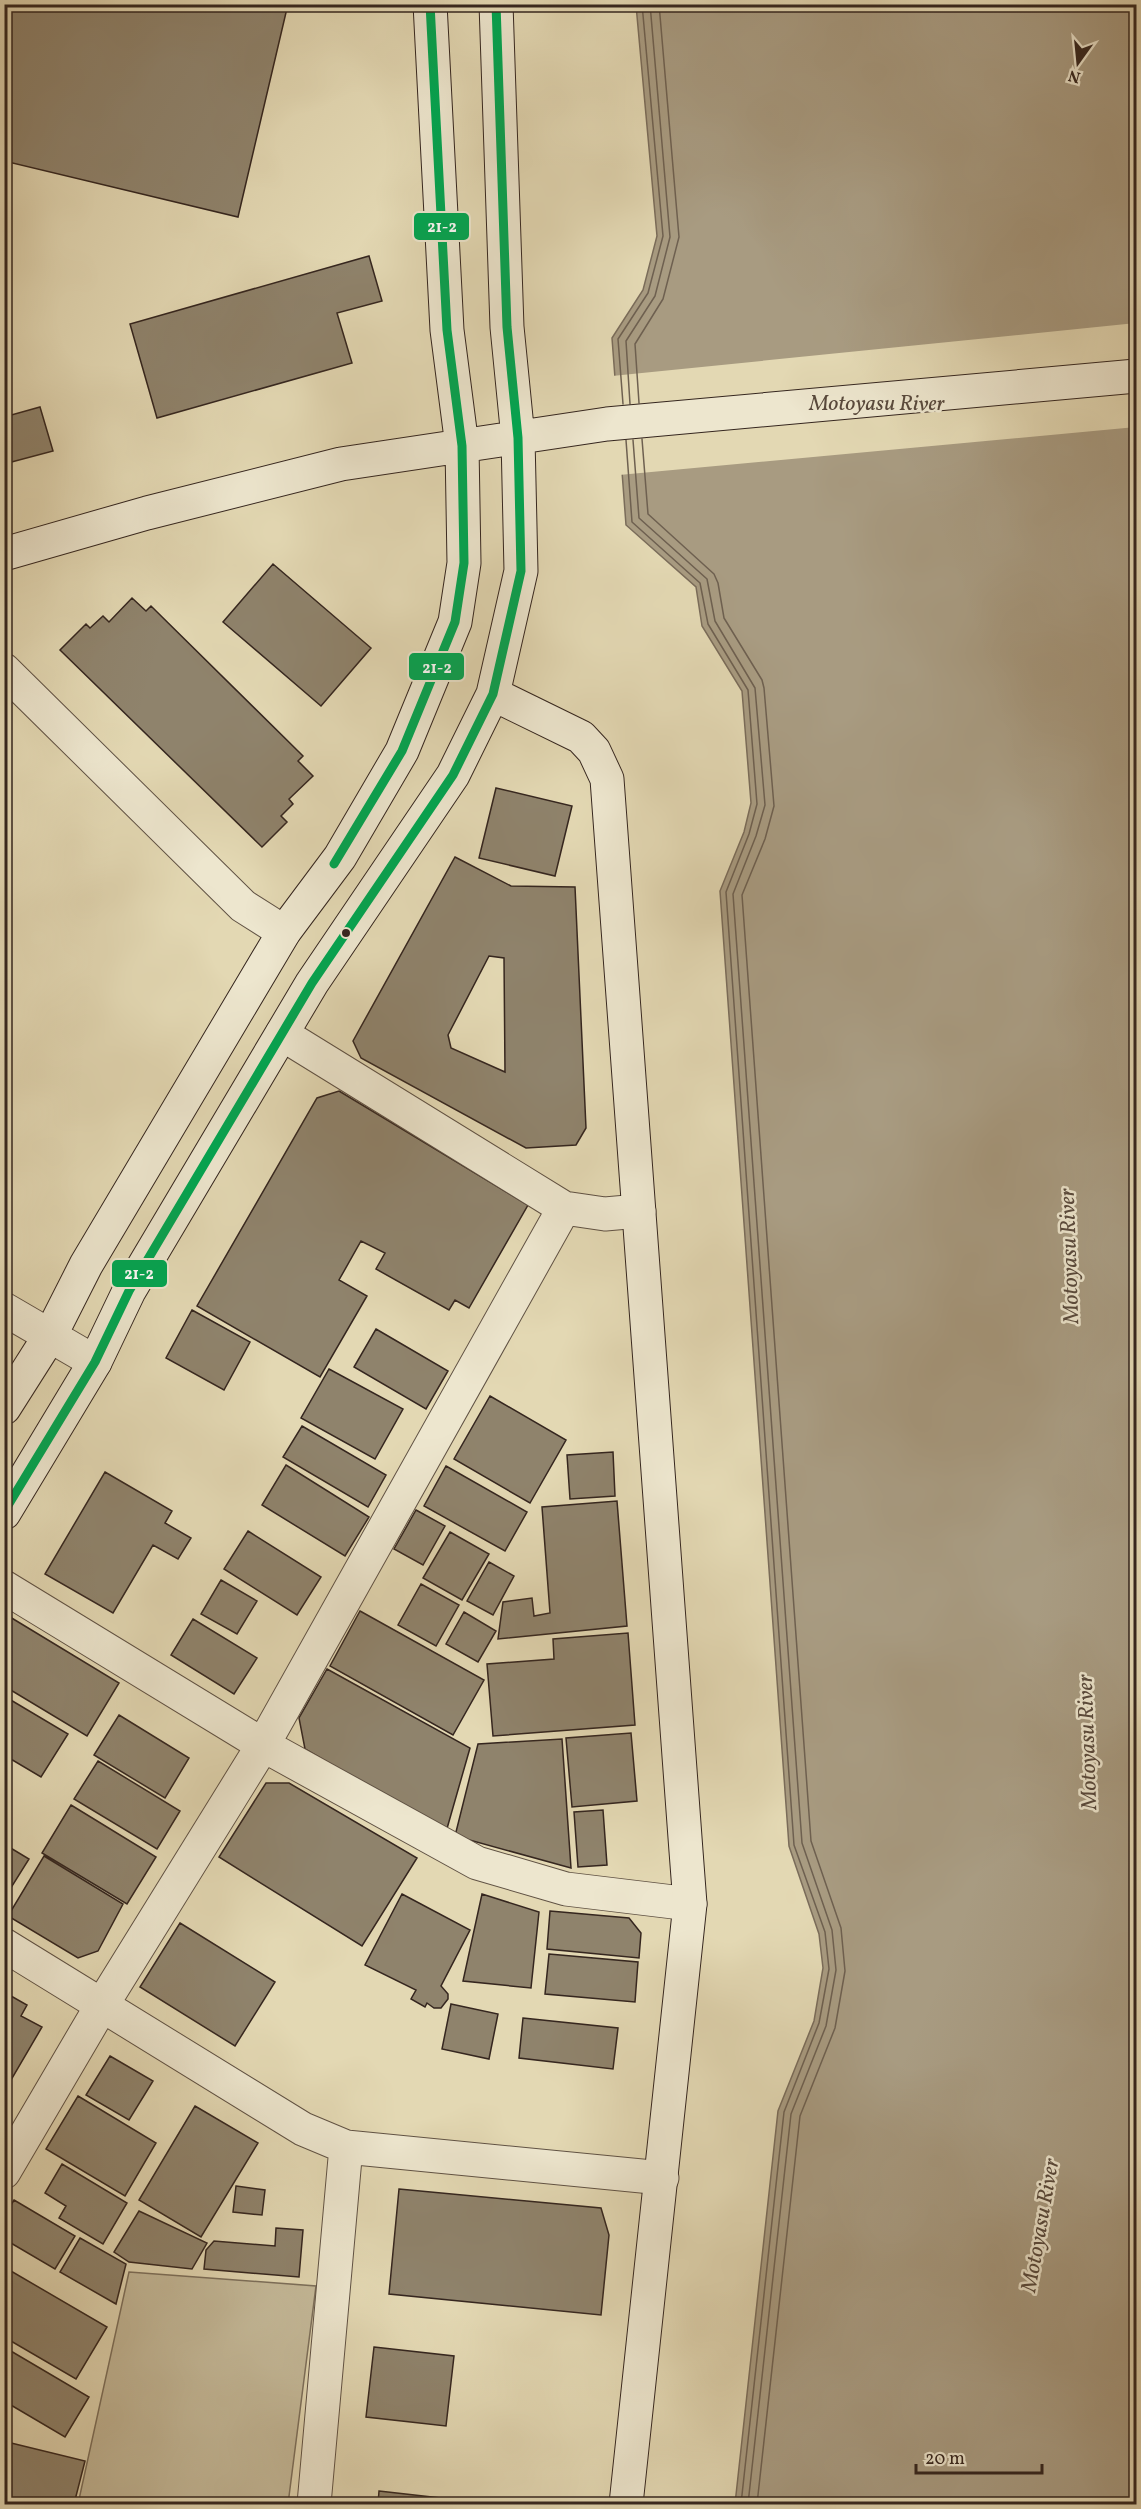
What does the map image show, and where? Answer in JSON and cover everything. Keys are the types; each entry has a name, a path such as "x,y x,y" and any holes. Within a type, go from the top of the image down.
{"street":[{"path":"4,1408 51,1334 86,1265 284,932 340,857 402,751 455,622 464,563 462,446 447,330 430,4"},
{"path":"4,1513 95,1362 129,1291 282,1034 312,984 453,774 493,694 522,571 518,438 507,327 496,4"},
{"path":"4,554 147,513 341,464 607,424 1137,376"},
{"path":"4,670 243,906 284,932"},
{"path":"493,694 580,737 594,751 607,779 690,1904 626,2505"},
{"path":"282,1034 564,1208 606,1214 639,1211"},
{"path":"4,2172 102,2004 263,1745 564,1208"},
{"path":"4,1309 51,1334 95,1362"},
{"path":"4,1587 263,1745 477,1863 566,1889 690,1904"},
{"path":"4,1945 303,2129 346,2147 662,2178"},
{"path":"314,2505 346,2147"}],"shaded area":[{"path":"129,2272 316,2286 288,2504 78,2504"}],"water":[{"name":"Motoyasu River","path":"636,5 1136,5 1136,2504 735,2504 778,2111 814,2021 823,1968 819,1934 789,1846 720,891 744,832 751,803 742,691 702,626 696,587 626,525 612,338 643,290 657,236"}],"pier":[{"path":"1136,323 1136,427 619,475 612,376"}],"building":[{"path":"4,4 288,4 238,217 4,161"},
{"path":"369,256 382,301 337,313 352,363 157,418 130,324"},
{"path":"40,407 53,451 4,464 4,417"},
{"path":"273,564 371,648 321,706 223,622"},
{"path":"132,598 146,611 151,606 303,756 298,761 313,776 289,799 293,804 281,816 287,822 262,847 60,650 86,624 90,628 103,616 109,622"},
{"path":"496,788 572,806 555,876 479,858"},
{"path":"455,857 511,886 575,887 586,1128 576,1145 526,1148 361,1058 353,1041","holes":["489,956 504,958 505,1072 451,1048 448,1035"]},
{"path":"339,1091 528,1205 469,1308 455,1300 449,1310 376,1269 385,1253 361,1241 339,1280 367,1296 320,1377 197,1306 317,1098"},
{"path":"192,1310 250,1342 224,1390 166,1358"},
{"path":"376,1329 448,1371 426,1409 354,1367"},
{"path":"329,1369 403,1409 375,1459 301,1418"},
{"path":"490,1396 566,1440 530,1503 454,1459"},
{"path":"302,1426 386,1475 368,1507 283,1457"},
{"path":"613,1452 615,1496 570,1499 567,1455"},
{"path":"286,1465 369,1517 345,1556 262,1505"},
{"path":"446,1466 527,1512 505,1551 424,1506"},
{"path":"105,1472 172,1511 165,1523 191,1538 178,1559 153,1545 113,1613 45,1574"},
{"path":"617,1501 627,1626 498,1639 503,1602 532,1598 534,1616 550,1613 542,1507"},
{"path":"416,1510 445,1526 423,1565 394,1549"},
{"path":"248,1531 321,1577 297,1615 224,1569"},
{"path":"450,1532 489,1554 462,1600 423,1578"},
{"path":"489,1562 514,1576 493,1615 467,1601"},
{"path":"221,1580 257,1601 237,1634 201,1614"},
{"path":"421,1584 459,1605 436,1646 398,1625"},
{"path":"360,1611 484,1680 453,1735 330,1666"},
{"path":"464,1612 496,1631 478,1662 446,1644"},
{"path":"10,1617 119,1683 87,1736 4,1686 4,1625"},
{"path":"193,1619 257,1658 234,1694 171,1655"},
{"path":"628,1633 635,1725 493,1736 487,1664 554,1659 553,1639"},
{"path":"327,1669 470,1748 446,1832 305,1749 299,1718"},
{"path":"4,1696 68,1734 41,1777 4,1755"},
{"path":"119,1715 189,1758 165,1798 94,1755"},
{"path":"631,1733 637,1801 572,1807 566,1738"},
{"path":"562,1739 571,1868 455,1836 478,1744"},
{"path":"98,1761 180,1811 157,1849 74,1799"},
{"path":"266,1783 289,1783 417,1858 362,1946 219,1857"},
{"path":"71,1805 156,1857 127,1904 42,1853"},
{"path":"603,1810 607,1865 578,1867 574,1812"},
{"path":"4,1844 29,1859 4,1899"},
{"path":"44,1856 123,1904 98,1951 78,1958 8,1916"},
{"path":"402,1894 470,1930 441,1986 448,1994 448,1999 441,2008 434,2008 427,2003 425,2007 411,1999 416,1990 365,1965"},
{"path":"482,1894 539,1912 531,1988 463,1981"},
{"path":"550,1911 629,1918 641,1933 639,1958 547,1949"},
{"path":"180,1923 275,1982 235,2046 140,1987"},
{"path":"549,1954 638,1962 635,2002 545,1994"},
{"path":"4,1992 27,2005 21,2016 42,2027 4,2092"},
{"path":"451,2004 498,2014 489,2059 442,2049"},
{"path":"523,2018 618,2028 613,2069 519,2058"},
{"path":"110,2056 153,2081 129,2120 86,2095"},
{"path":"78,2096 156,2143 125,2196 46,2149"},
{"path":"195,2106 258,2143 201,2237 139,2200"},
{"path":"62,2164 127,2203 103,2244 59,2218 66,2206 45,2193"},
{"path":"236,2186 265,2190 262,2215 233,2212"},
{"path":"399,2189 601,2208 609,2235 601,2315 389,2294"},
{"path":"14,2200 75,2236 55,2269 4,2239 4,2217"},
{"path":"139,2211 207,2243 192,2269 129,2262 114,2252"},
{"path":"276,2228 303,2230 299,2277 204,2269 206,2250 214,2241 275,2246"},
{"path":"80,2238 126,2264 116,2304 60,2272"},
{"path":"4,2267 107,2327 76,2379 4,2337"},
{"path":"4,2347 89,2397 65,2437 4,2401"},
{"path":"374,2347 454,2356 446,2426 366,2417"},
{"path":"7,2442 85,2461 74,2504 4,2504 4,2452"},
{"path":"379,2491 458,2500 458,2504 378,2504"}],"transit line":[{"name":"21-2","path":"334,864 402,751 455,622 464,563 462,446 447,330 430,4"},
{"name":"21-2","path":"4,1512 95,1362 129,1291 312,983 453,775 493,694 521,571 518,438 507,327 496,4"}]}
